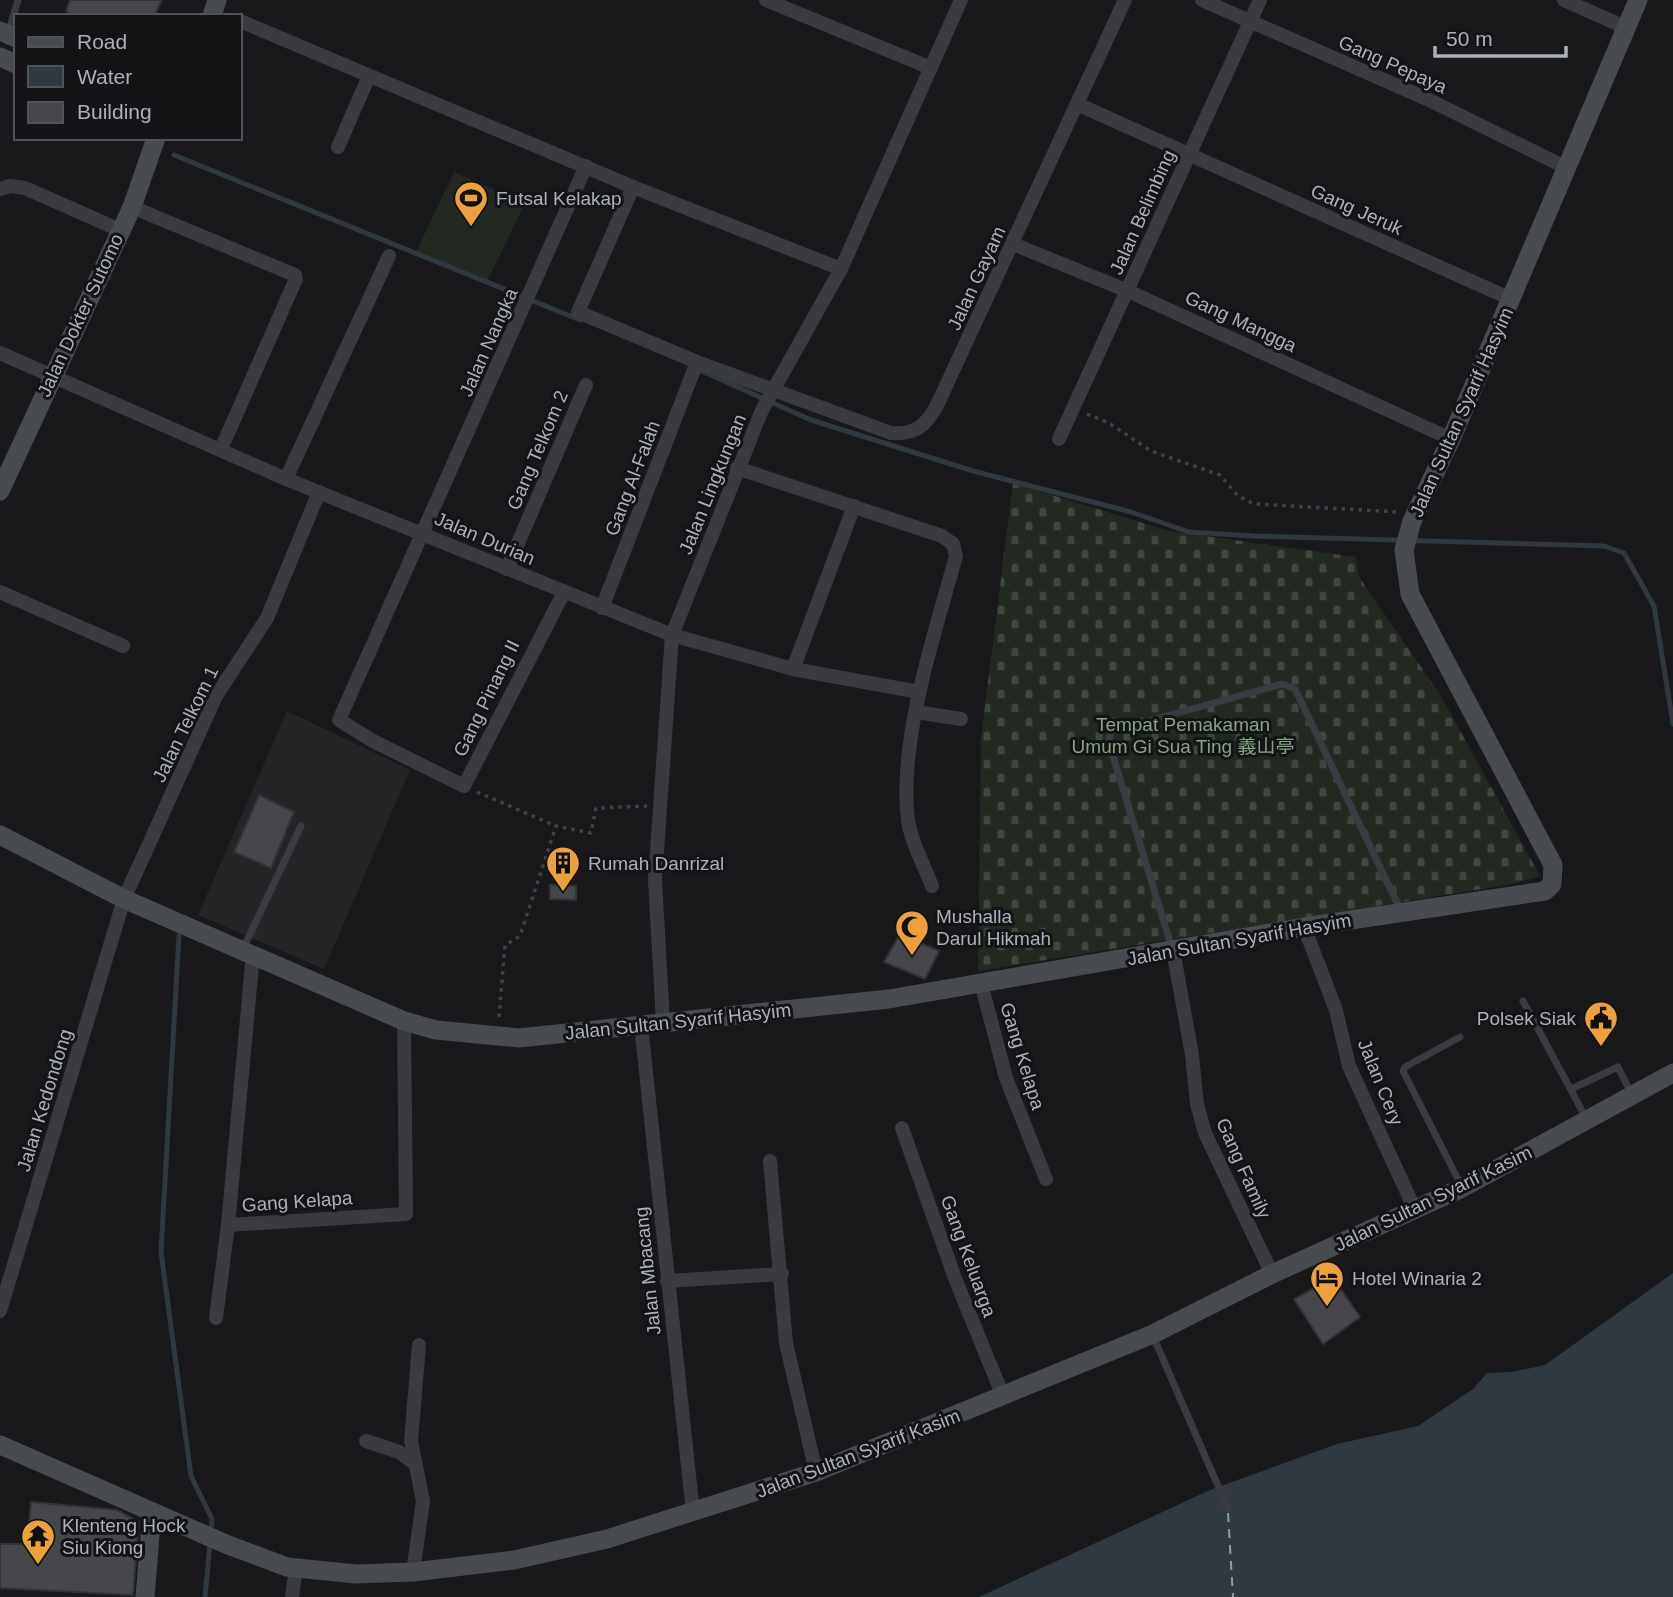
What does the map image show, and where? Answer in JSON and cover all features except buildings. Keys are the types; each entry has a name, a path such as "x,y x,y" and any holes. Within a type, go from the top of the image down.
{"street":[{"path":"766,0 931,68"},
{"name":"Jalan Lingkungan","path":"663,1022 655,880 673,635 762,410 841,269 961,0"},
{"name":"Jalan Gayam","path":"633,187 578,312 697,362 891,433 916,431 927,424 1125,0"},
{"name":"Gang Pepaya","path":"1202,0 1427,99 1567,168"},
{"name":"Jalan Belimbing","path":"1059,439 1260,0"},
{"path":"1564,0 1627,28"},
{"name":"Jalan Sultan Syarif Hasyim","path":"0,835 124,899 404,1021 436,1030 519,1038 889,999 1304,927 1538,895 1552,884 1554,874 1549,858 1410,594 1404,550 1414,518 1451,439 1638,0"},
{"path":"242,22 633,187 841,269"},
{"path":"338,147 369,76"},
{"name":"Gang Jeruk","path":"1077,104 1511,299"},
{"name":"Jalan Dokter Sutomo","path":"0,491 132,207 155,140"},
{"name":"Jalan Nangka","path":"400,581 524,310 586,166"},
{"path":"0,189 10,186 25,188 120,230"},
{"path":"132,207 295,275 296,279 220,449"},
{"name":"Gang Mangga","path":"1013,244 1128,290 1451,439"},
{"path":"286,479 389,256"},
{"name":"Jalan Durian","path":"0,353 286,479 673,635 793,669 919,692"},
{"name":"Gang Al-Falah","path":"602,608 697,362"},
{"name":"Gang Telkom 2","path":"507,569 586,385"},
{"path":"737,468 942,536 949,539 956,550 919,692 907,786 908,823 932,886"},
{"name":"Jalan Telkom 1","path":"124,899 216,696 267,618 319,492"},
{"path":"793,669 854,506"},
{"name":"Gang Pinang II","path":"400,581 340,720 363,735 464,786 564,592"},
{"path":"0,592 123,646"},
{"path":"916,712 961,719"},
{"name":"Jalan Kedondong","path":"0,1311 124,899"},
{"name":"Jalan Cery","path":"1304,927 1336,1010 1349,1066 1415,1210"},
{"name":"Gang Family","path":"1172,950 1192,1055 1197,1104 1205,1133 1272,1274"},
{"name":"Gang Kelapa","path":"248,952 228,1225 406,1214 404,1021"},
{"name":"Gang Kelapa","path":"981,983 1006,1079 1046,1179"},
{"name":"Jalan Mbacang","path":"641,1024 693,1513"},
{"name":"Jalan Sultan Syarif Kasim","path":"0,1445 228,1545 296,1568 356,1574 414,1572 514,1560 607,1539 816,1472 1153,1334 1272,1274 1462,1188 1673,1073"},
{"name":"Gang Keluarga","path":"902,1128 956,1281 1003,1396"},
{"path":"770,1161 786,1343 816,1472"},
{"path":"216,1318 228,1225"},
{"path":"667,1281 782,1274"},
{"path":"414,1572 423,1501 411,1441 419,1345"},
{"path":"366,1441 399,1452 415,1464"},
{"path":"145,1597 152,1512"},
{"path":"292,1597 296,1568"}],"lane":[{"path":"8,34 18,0"},
{"path":"1172,950 1112,753 1112,731 1282,684 1295,689 1402,912"},
{"path":"248,952 301,827"},
{"path":"1524,1002 1587,1121"},
{"path":"1460,1037 1403,1071 1462,1188"},
{"path":"1571,1089 1618,1067 1632,1096"},
{"path":"1153,1334 1228,1509"}],"path":[{"path":"1073,409 1109,423 1151,451 1220,475 1238,496 1254,504 1362,508 1414,518"},
{"path":"464,786 556,827 590,833 596,808 662,805"},
{"path":"499,1037 505,946 520,936 556,827"}],"shaded area":[{"path":"287,711 410,770 324,969 198,915"}],"green space":[{"name":"Futsal Kelakap","path":"454,172 525,203 487,282 416,252"},
{"name":"Tempat Pemakaman Umum Gi Sua Ting 義山亭","path":"1013,483 1169,531 1356,557 1359,577 1441,696 1540,876 1512,884 978,971 981,738"}],"water":[{"path":"1673,1273 1673,1597 979,1597 1210,1490 1337,1444 1418,1426 1473,1389 1487,1373 1512,1372 1545,1365"}],"waterway":[{"path":"174,155 580,320"},
{"path":"695,368 811,420 973,471 1131,512 1189,532 1604,546 1624,553 1654,606 1673,724"},
{"path":"179,935 161,1252 191,1476 212,1519 211,1533"},
{"path":"205,1597 210,1543"}],"ferry route":[{"path":"1228,1513 1233,1597"}],"place":[{"name":"Futsal Kelakap","path":"471,228"},
{"name":"Rumah Danrizal","path":"563,893"},
{"name":"Mushalla Darul Hikmah","path":"912,957"},
{"name":"Polsek Siak","path":"1601,1048"},
{"name":"Hotel Winaria 2","path":"1327,1308"},
{"name":"Klenteng Hock Siu Kiong","path":"38,1566"}]}
